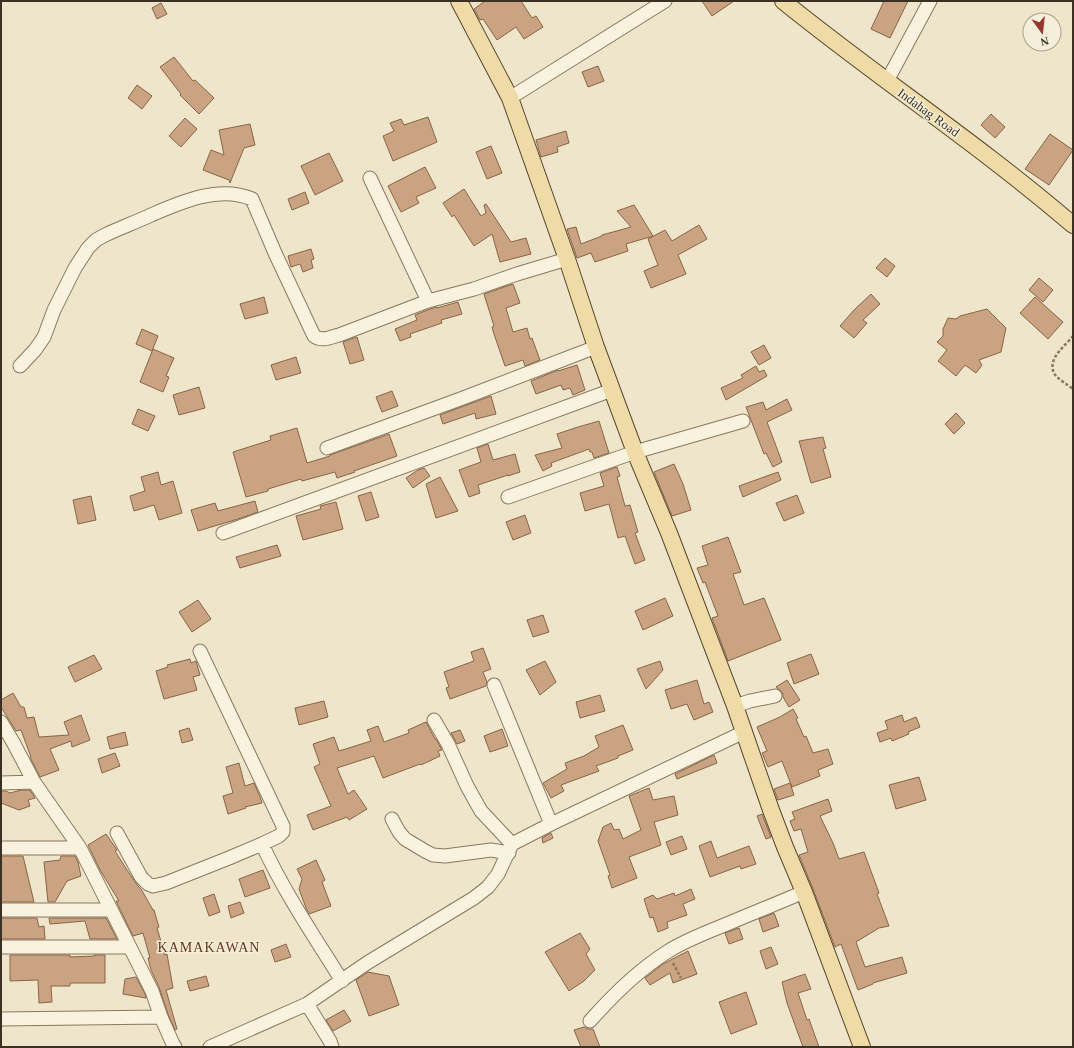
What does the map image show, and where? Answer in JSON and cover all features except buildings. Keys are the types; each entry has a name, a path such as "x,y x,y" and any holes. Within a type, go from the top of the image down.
{"main road":[{"path":"459,1 510,98 567,259 596,347 635,452 669,533 735,706 770,810 784,847 804,892 862,1047"},
{"name":"Indahag Road","path":"783,1 887,81 966,139 1047,202 1073,225"}],"street":[{"path":"510,98 665,1"},
{"path":"887,81 930,1"},
{"path":"370,178 428,301"},
{"path":"20,366 35,350 44,337 54,310 75,268 88,248 96,240 180,203 214,195 243,195 252,199 278,260 314,336 318,338 324,339 339,335 428,301 474,289 567,259"},
{"path":"327,448 596,347"},
{"path":"223,533 612,390"},
{"path":"508,497 635,452 743,421"},
{"path":"117,833 141,877 148,884 153,886 166,883 262,844 279,836 283,832 284,826 200,651"},
{"path":"494,685 551,824"},
{"path":"735,706 750,700 775,696"},
{"path":"434,720 448,744 480,811 511,848"},
{"path":"1,722 7,743 80,848 152,991 161,1017 175,1047"},
{"path":"392,819 399,832 405,839 433,855 445,856 511,848 551,824 744,732"},
{"path":"1,783 34,782"},
{"path":"262,844 288,895 342,981"},
{"path":"1,848 80,848"},
{"path":"210,1047 307,1004 368,963 474,898 488,887 498,874 511,848"},
{"path":"590,1021 626,983 668,951 690,940 804,892"},
{"path":"1,910 111,910"},
{"path":"1,947 130,947"},
{"path":"307,1004 330,1041 332,1047"},
{"path":"1,1019 161,1017"}],"path":[{"path":"1073,336 1053,359 1052,367 1054,374 1073,389"},
{"path":"668,951 681,978"}],"district":[{"name":"KAMAKAWAN","path":"209,947"}]}
